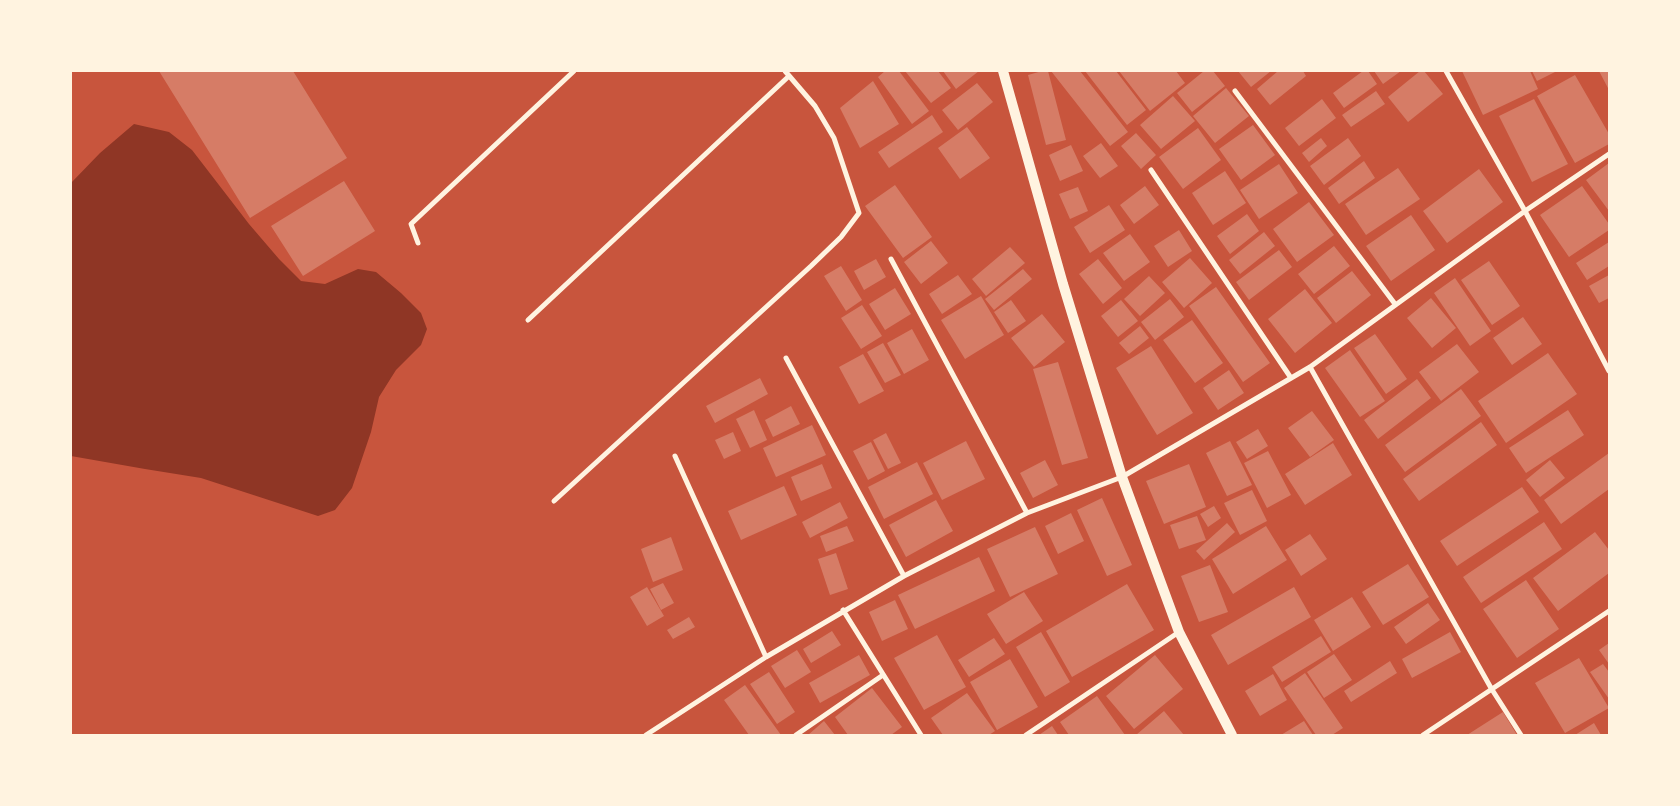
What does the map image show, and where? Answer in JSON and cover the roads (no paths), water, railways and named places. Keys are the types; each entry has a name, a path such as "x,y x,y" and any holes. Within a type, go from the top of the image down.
{"main road":[{"path":"1006,73 1062,284 1122,477 1179,632 1232,735"}],"street":[{"path":"418,243 411,224 574,71"},
{"path":"554,501 812,266 841,237 859,213 834,138 815,106 785,71"},
{"path":"1446,71 1524,211 1609,371"},
{"path":"528,320 790,76"},
{"path":"1235,91 1395,304"},
{"path":"646,735 766,657 904,576 1027,513 1122,477 1310,367 1524,211 1609,154"},
{"path":"1151,170 1291,378"},
{"path":"891,259 1027,513"},
{"path":"786,358 904,576"},
{"path":"1310,367 1491,688 1521,735"},
{"path":"675,456 766,657"},
{"path":"844,610 921,735"},
{"path":"1423,735 1609,611"},
{"path":"1026,735 1179,632"},
{"path":"796,735 883,675"}]}
